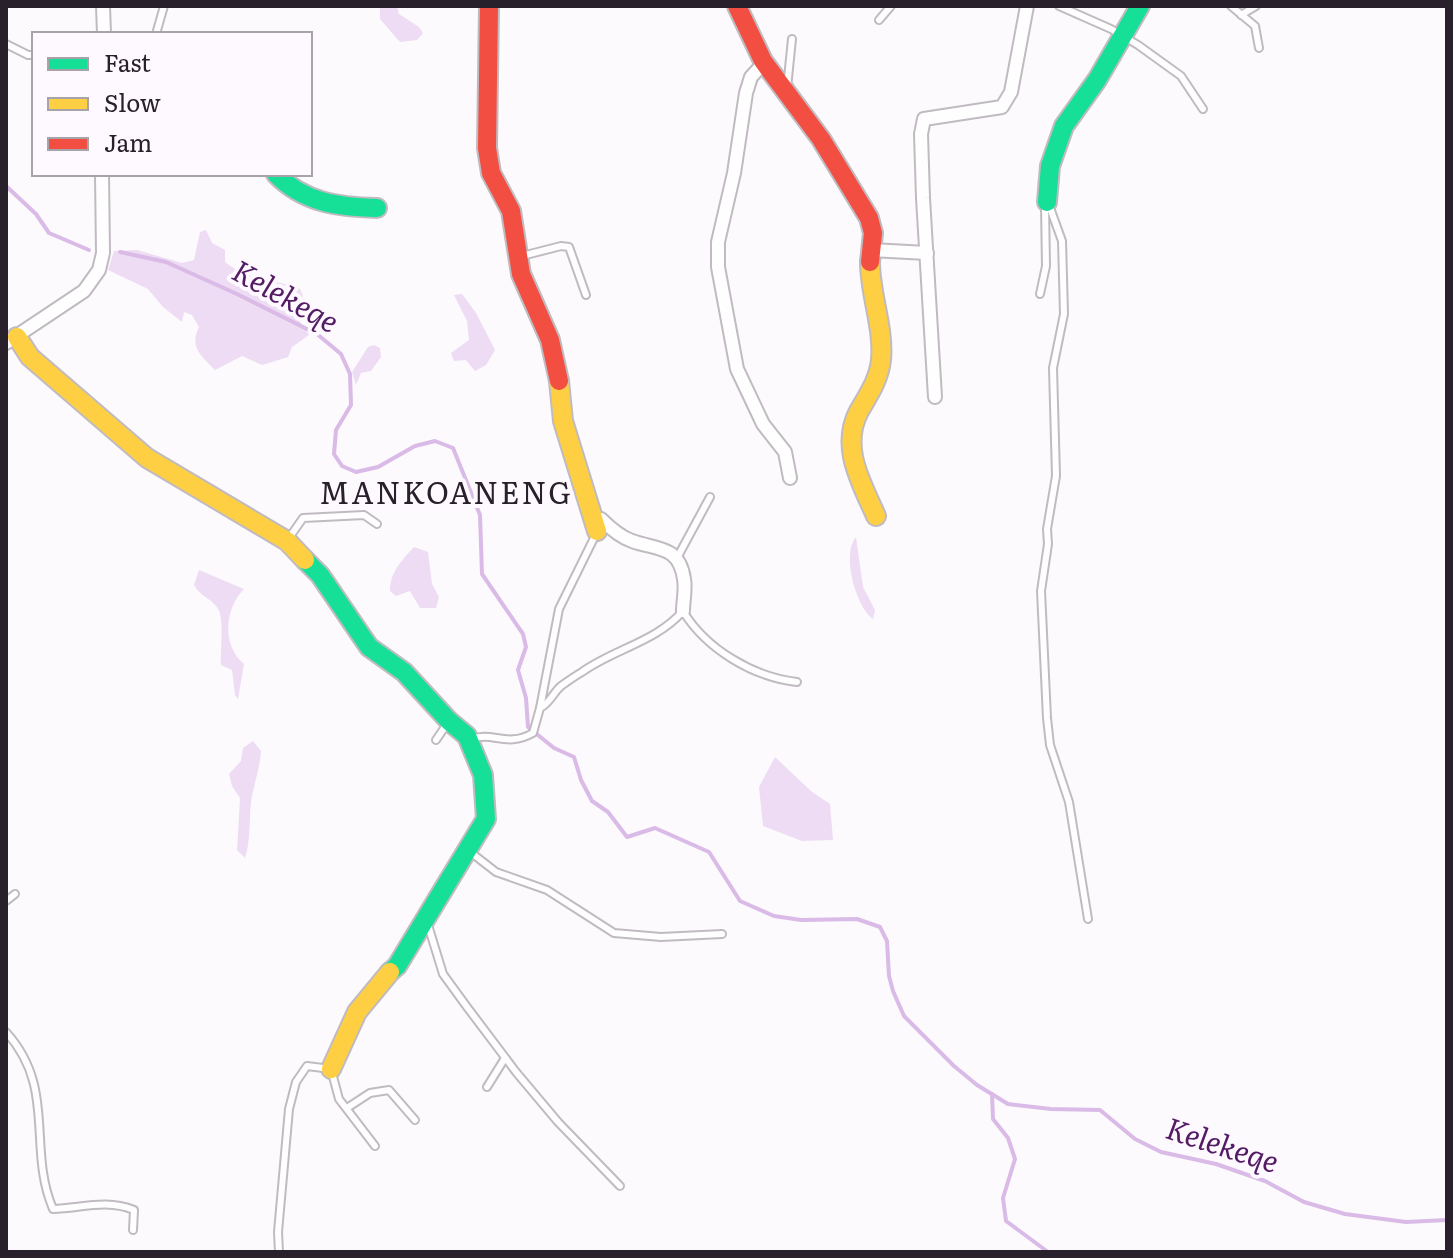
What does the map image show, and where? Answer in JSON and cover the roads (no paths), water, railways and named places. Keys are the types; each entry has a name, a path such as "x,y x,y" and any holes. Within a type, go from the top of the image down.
{"street":[{"path":"103,6 104,32"},
{"path":"489,6 487,148 491,173 511,211 521,274 550,340 558,373 563,421 595,525 601,519 631,541 663,548 677,558 684,580 683,611"},
{"path":"737,6 750,43 786,96 823,142 871,224 871,277 879,315 880,361 870,395 858,410 851,450 876,516"},
{"path":"935,397 921,134 924,119 1002,107 1011,92 1027,6"},
{"path":"1047,202 1050,166 1064,126 1097,80 1140,6"},
{"path":"763,64 751,77 746,93 734,173 718,242 718,267 737,369 763,424 785,452 790,478"},
{"path":"102,176 103,253 99,270 84,291 9,339 147,458 287,541 320,575 369,647 404,672 469,741 483,775 486,819 397,966 376,984 361,1003 341,1041 331,1069"},
{"path":"278,176 283,183 327,206 377,208"},
{"path":"871,250 927,253"}],"lane":[{"path":"157,32 164,6"},
{"path":"879,20 891,6"},
{"path":"1059,6 1122,34 1181,76 1203,109"},
{"path":"1231,6 1255,26 1259,48"},
{"path":"1241,15 1256,6"},
{"path":"786,96 792,39"},
{"path":"6,44 32,55"},
{"path":"1040,294 1046,266 1044,206 1047,202"},
{"path":"1047,202 1057,220 1062,241 1064,314 1053,368 1056,476 1041,591 1047,718 1050,745 1069,802 1088,919"},
{"path":"518,257 561,246 569,247 586,295"},
{"path":"677,558 710,497"},
{"path":"287,541 303,518 364,515 377,524"},
{"path":"469,741 479,737 518,741 533,733 559,609 595,525"},
{"path":"540,708 559,688 586,669 671,625 683,611 692,626 731,657 779,680 797,682"},
{"path":"436,740 449,721"},
{"path":"469,851 496,872 547,890 614,933 661,937 722,934"},
{"path":"6,901 15,894"},
{"path":"426,922 443,974 505,1058 578,1146 620,1186"},
{"path":"6,1032 34,1078 40,1111 46,1190 53,1209 98,1202 120,1204 134,1210 133,1230"},
{"path":"487,1087 505,1058"},
{"path":"279,1252 289,1109 296,1082 307,1066 331,1069 339,1099 375,1146"},
{"path":"347,1108 370,1093 389,1090 415,1120"}],"waterway":[{"name":"Kelekeqe","path":"6,186 36,214 49,233 89,250"},
{"name":"Kelekeqe","path":"120,252 166,262 237,294 317,334 341,354 350,374 351,405 336,430 334,454 342,466 356,472 378,467 415,446 435,441 453,448 480,515 482,574 523,634 526,647 518,670 526,698 528,727 554,748 574,757 592,801 608,812 627,837 655,828 709,852 740,901 774,916 801,920 857,919 880,927 887,941 893,991 904,1016 954,1066 1008,1104 1100,1110 1135,1139 1161,1152 1216,1164 1265,1181 1304,1202 1345,1214 1406,1222 1447,1220"},
{"name":"Kelekeqe","path":"992,1094 993,1119 1008,1138 1015,1159 1003,1198 1006,1221 1048,1252"}],"district":[{"name":"MANKOANENG","path":"446,494"}]}
